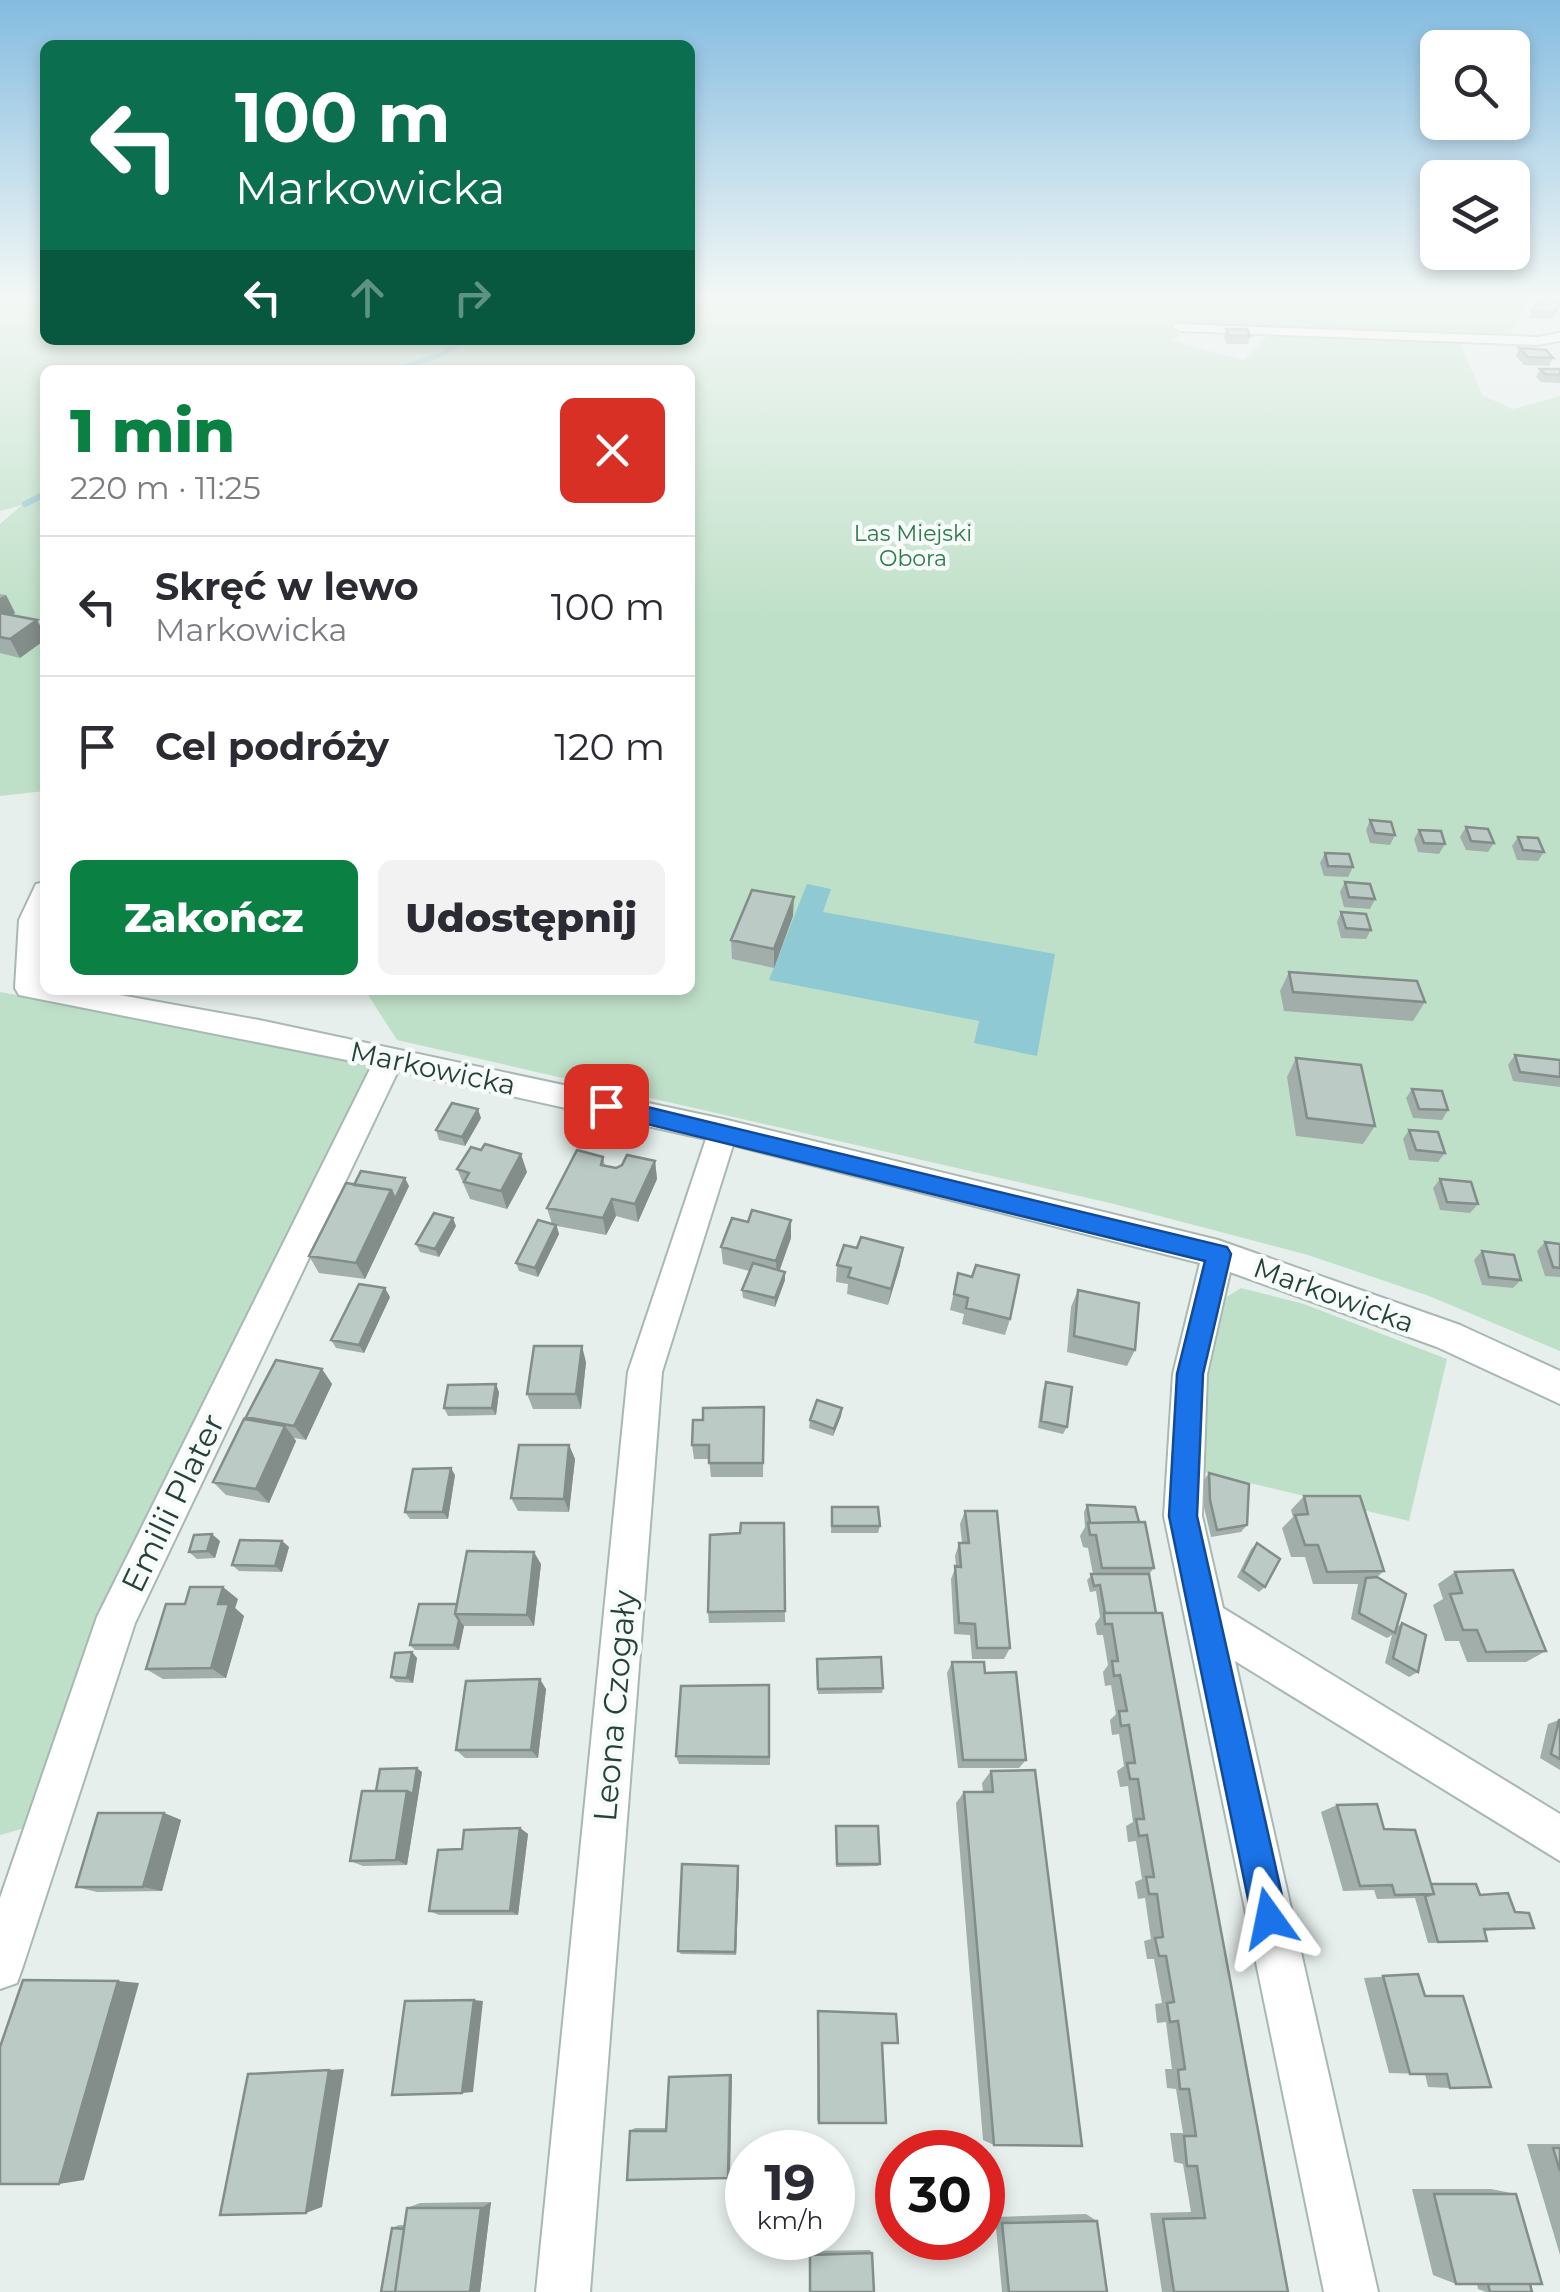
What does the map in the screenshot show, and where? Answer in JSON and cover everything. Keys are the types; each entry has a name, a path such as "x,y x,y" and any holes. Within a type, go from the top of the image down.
{"street":[{"name":"Markowicka","path":"40,902 32,920 28,988 40,990"},
{"name":"Markowicka","path":"64,995 390,1058 722,1131 1218,1254 1448,1336 1560,1388"},
{"name":"Emilii Plater","path":"0,1966 117,1617 390,1058"},
{"name":"Leona Czogały","path":"563,2292 644,1372 722,1131"},
{"path":"1218,1254 1190,1374 1183,1516 1350,2292"},
{"path":"1204,1619 1560,1840"}],"green space":[{"path":"0,405 40,405 40,792 0,796 0,524 22,505 0,511"},
{"name":"Las Miejski Obora","path":"695,405 1504,405 1513,409 1560,405 1560,1351 1429,1296 1308,1255 1114,1204 397,1040 368,995 695,995"},
{"path":"0,992 378,1061 25,1828 0,1835"},
{"path":"1241,1288 1304,1304 1447,1359 1409,1521 1200,1471 1194,1438 1220,1301"}],"water":[{"path":"807,884 831,889 823,912 1055,954 1037,1056 974,1043 979,1021 769,980"}],"building":[{"path":"0,613 37,620 10,639 0,637"},
{"path":"1370,820 1391,822 1395,835 1375,833"},
{"path":"1466,827 1488,829 1494,843 1471,841"},
{"path":"1419,830 1441,831 1445,844 1424,843"},
{"path":"1518,837 1538,838 1544,852 1523,850"},
{"path":"1325,853 1349,854 1353,867 1328,866"},
{"path":"1345,882 1370,884 1375,899 1349,897"},
{"path":"752,890 794,897 774,949 731,940"},
{"path":"1341,912 1366,914 1371,930 1346,928"},
{"path":"1289,972 1417,981 1425,1002 1293,992"},
{"path":"1515,1055 1560,1060 1560,1077 1520,1072"},
{"path":"1296,1058 1361,1065 1375,1126 1307,1118"},
{"path":"1412,1089 1442,1091 1448,1110 1419,1109"},
{"path":"452,1103 478,1109 462,1137 436,1130"},
{"path":"1409,1130 1438,1132 1445,1153 1416,1150"},
{"path":"485,1144 521,1154 501,1191 464,1182 469,1173 457,1169 471,1147 481,1150"},
{"path":"577,1150 603,1157 601,1165 616,1168 627,1155 655,1161 635,1204 612,1199 603,1218 547,1208"},
{"path":"361,1171 405,1178 395,1199 391,1190 354,1185"},
{"path":"1440,1179 1471,1182 1478,1204 1447,1202"},
{"path":"346,1183 391,1190 356,1263 309,1256"},
{"path":"752,1210 791,1220 776,1261 721,1247 732,1218 748,1222"},
{"path":"434,1213 453,1218 435,1249 416,1244"},
{"path":"538,1220 556,1225 535,1268 516,1263"},
{"path":"861,1237 903,1248 891,1289 848,1277 851,1268 837,1265 844,1245 857,1248"},
{"path":"1545,1242 1560,1244 1560,1268 1553,1267"},
{"path":"1482,1251 1514,1255 1521,1280 1489,1277"},
{"path":"753,1263 785,1272 775,1298 742,1290"},
{"path":"976,1265 1019,1275 1010,1319 966,1308 968,1298 954,1294 958,1273 972,1277"},
{"path":"359,1284 385,1288 359,1345 331,1340"},
{"path":"1078,1290 1139,1303 1135,1350 1074,1336"},
{"path":"534,1346 582,1346 576,1394 527,1394"},
{"path":"276,1360 322,1369 294,1426 246,1417"},
{"path":"1046,1382 1072,1387 1067,1427 1041,1421"},
{"path":"496,1384 492,1408 444,1408 448,1385"},
{"path":"817,1400 842,1408 834,1429 810,1420"},
{"path":"764,1407 763,1463 709,1463 709,1445 692,1445 693,1420 703,1420 703,1408"},
{"path":"244,1419 285,1426 256,1489 213,1482"},
{"path":"519,1445 569,1445 564,1499 511,1498"},
{"path":"451,1468 443,1512 405,1512 413,1469"},
{"path":"1209,1473 1249,1484 1247,1525 1217,1530"},
{"path":"1304,1496 1360,1496 1384,1571 1327,1572 1318,1545 1305,1545 1295,1515 1308,1514"},
{"path":"1087,1505 1135,1507 1139,1522 1090,1523"},
{"path":"832,1507 878,1507 880,1526 832,1526"},
{"path":"965,1511 997,1511 1010,1648 977,1648 975,1624 959,1623 955,1566 961,1567 959,1543 969,1543"},
{"path":"1145,1522 1154,1568 1102,1568 1096,1535 1090,1535 1088,1523"},
{"path":"741,1523 784,1523 785,1611 708,1612 710,1535 740,1533"},
{"path":"212,1534 207,1551 189,1552 194,1535"},
{"path":"240,1540 282,1541 275,1566 232,1565"},
{"path":"1257,1543 1280,1559 1265,1587 1243,1571"},
{"path":"467,1551 534,1552 527,1615 455,1614"},
{"path":"1513,1570 1546,1651 1486,1652 1477,1630 1463,1630 1450,1594 1462,1593 1455,1572"},
{"path":"1091,1574 1149,1574 1156,1613 1105,1613 1100,1585 1094,1586"},
{"path":"1377,1577 1406,1594 1395,1633 1359,1613 1366,1578"},
{"path":"190,1587 223,1587 218,1604 229,1604 211,1668 146,1669 166,1604 185,1604"},
{"path":"419,1604 457,1604 455,1614 459,1620 454,1645 410,1645"},
{"path":"1104,1613 1162,1613 1288,2292 1174,2292 1163,2219 1205,2218 1197,2166 1187,2166 1184,2136 1196,2136 1189,2089 1180,2089 1178,2070 1185,2069 1178,2021 1170,2022 1167,2003 1174,2002 1166,1956 1159,1956 1155,1938 1163,1937 1157,1894 1149,1894 1146,1877 1154,1877 1147,1835 1139,1836 1136,1819 1144,1819 1138,1779 1130,1779 1127,1763 1135,1763 1129,1725 1121,1726 1119,1711 1127,1711 1120,1675 1114,1676 1112,1661 1118,1661 1112,1624 1105,1624"},
{"path":"1402,1623 1426,1635 1418,1672 1393,1658"},
{"path":"412,1652 407,1678 391,1677 395,1653"},
{"path":"881,1657 883,1688 818,1689 817,1659"},
{"path":"952,1662 984,1662 985,1673 1016,1672 1026,1760 963,1760"},
{"path":"540,1679 531,1750 456,1750 466,1681"},
{"path":"769,1685 769,1757 676,1756 681,1686"},
{"path":"1560,1720 1560,1759 1551,1754"},
{"path":"417,1768 413,1794 376,1791 380,1769"},
{"path":"1035,1770 1082,2146 1005,2145 1005,2130 993,2130 964,1792 993,1792 991,1771"},
{"path":"362,1791 407,1791 396,1860 350,1861"},
{"path":"1377,1804 1384,1829 1415,1830 1434,1894 1395,1895 1392,1885 1360,1886 1337,1805"},
{"path":"98,1813 164,1813 143,1887 76,1887"},
{"path":"836,1826 878,1826 880,1864 837,1864"},
{"path":"520,1828 510,1911 429,1911 438,1850 462,1849 464,1830"},
{"path":"682,1864 738,1866 735,1952 678,1951"},
{"path":"1431,1884 1476,1884 1480,1895 1508,1893 1515,1912 1529,1913 1534,1928 1484,1929 1487,1941 1438,1942 1425,1896 1434,1894"},
{"path":"1418,1974 1425,1996 1463,1996 1491,2087 1450,2088 1447,2074 1410,2074 1383,1976"},
{"path":"23,1980 118,1981 59,2184 0,2184 0,2047"},
{"path":"474,2000 462,2093 392,2095 405,2001"},
{"path":"818,2011 896,2014 898,2043 882,2043 886,2123 819,2123"},
{"path":"329,2070 306,2213 220,2215 248,2074"},
{"path":"730,2075 725,2178 627,2180 630,2131 666,2131 669,2077"},
{"path":"1553,2148 1560,2148 1560,2171"},
{"path":"1434,2194 1516,2194 1542,2284 1456,2284"},
{"path":"407,2208 481,2208 470,2292 395,2292"},
{"path":"1097,2221 1107,2292 1009,2292 1005,2223"},
{"path":"392,2228 404,2229 395,2292 381,2292"},
{"path":"872,2253 874,2292 810,2292 810,2260 855,2260 855,2254"},
{"path":"1488,2284 1530,2284 1532,2292 1490,2292"}],"waterway":[{"path":"25,504 40,496"}],"route":[{"path":"606,1106 1218,1254 1190,1374 1183,1516 1269,1918"}]}
